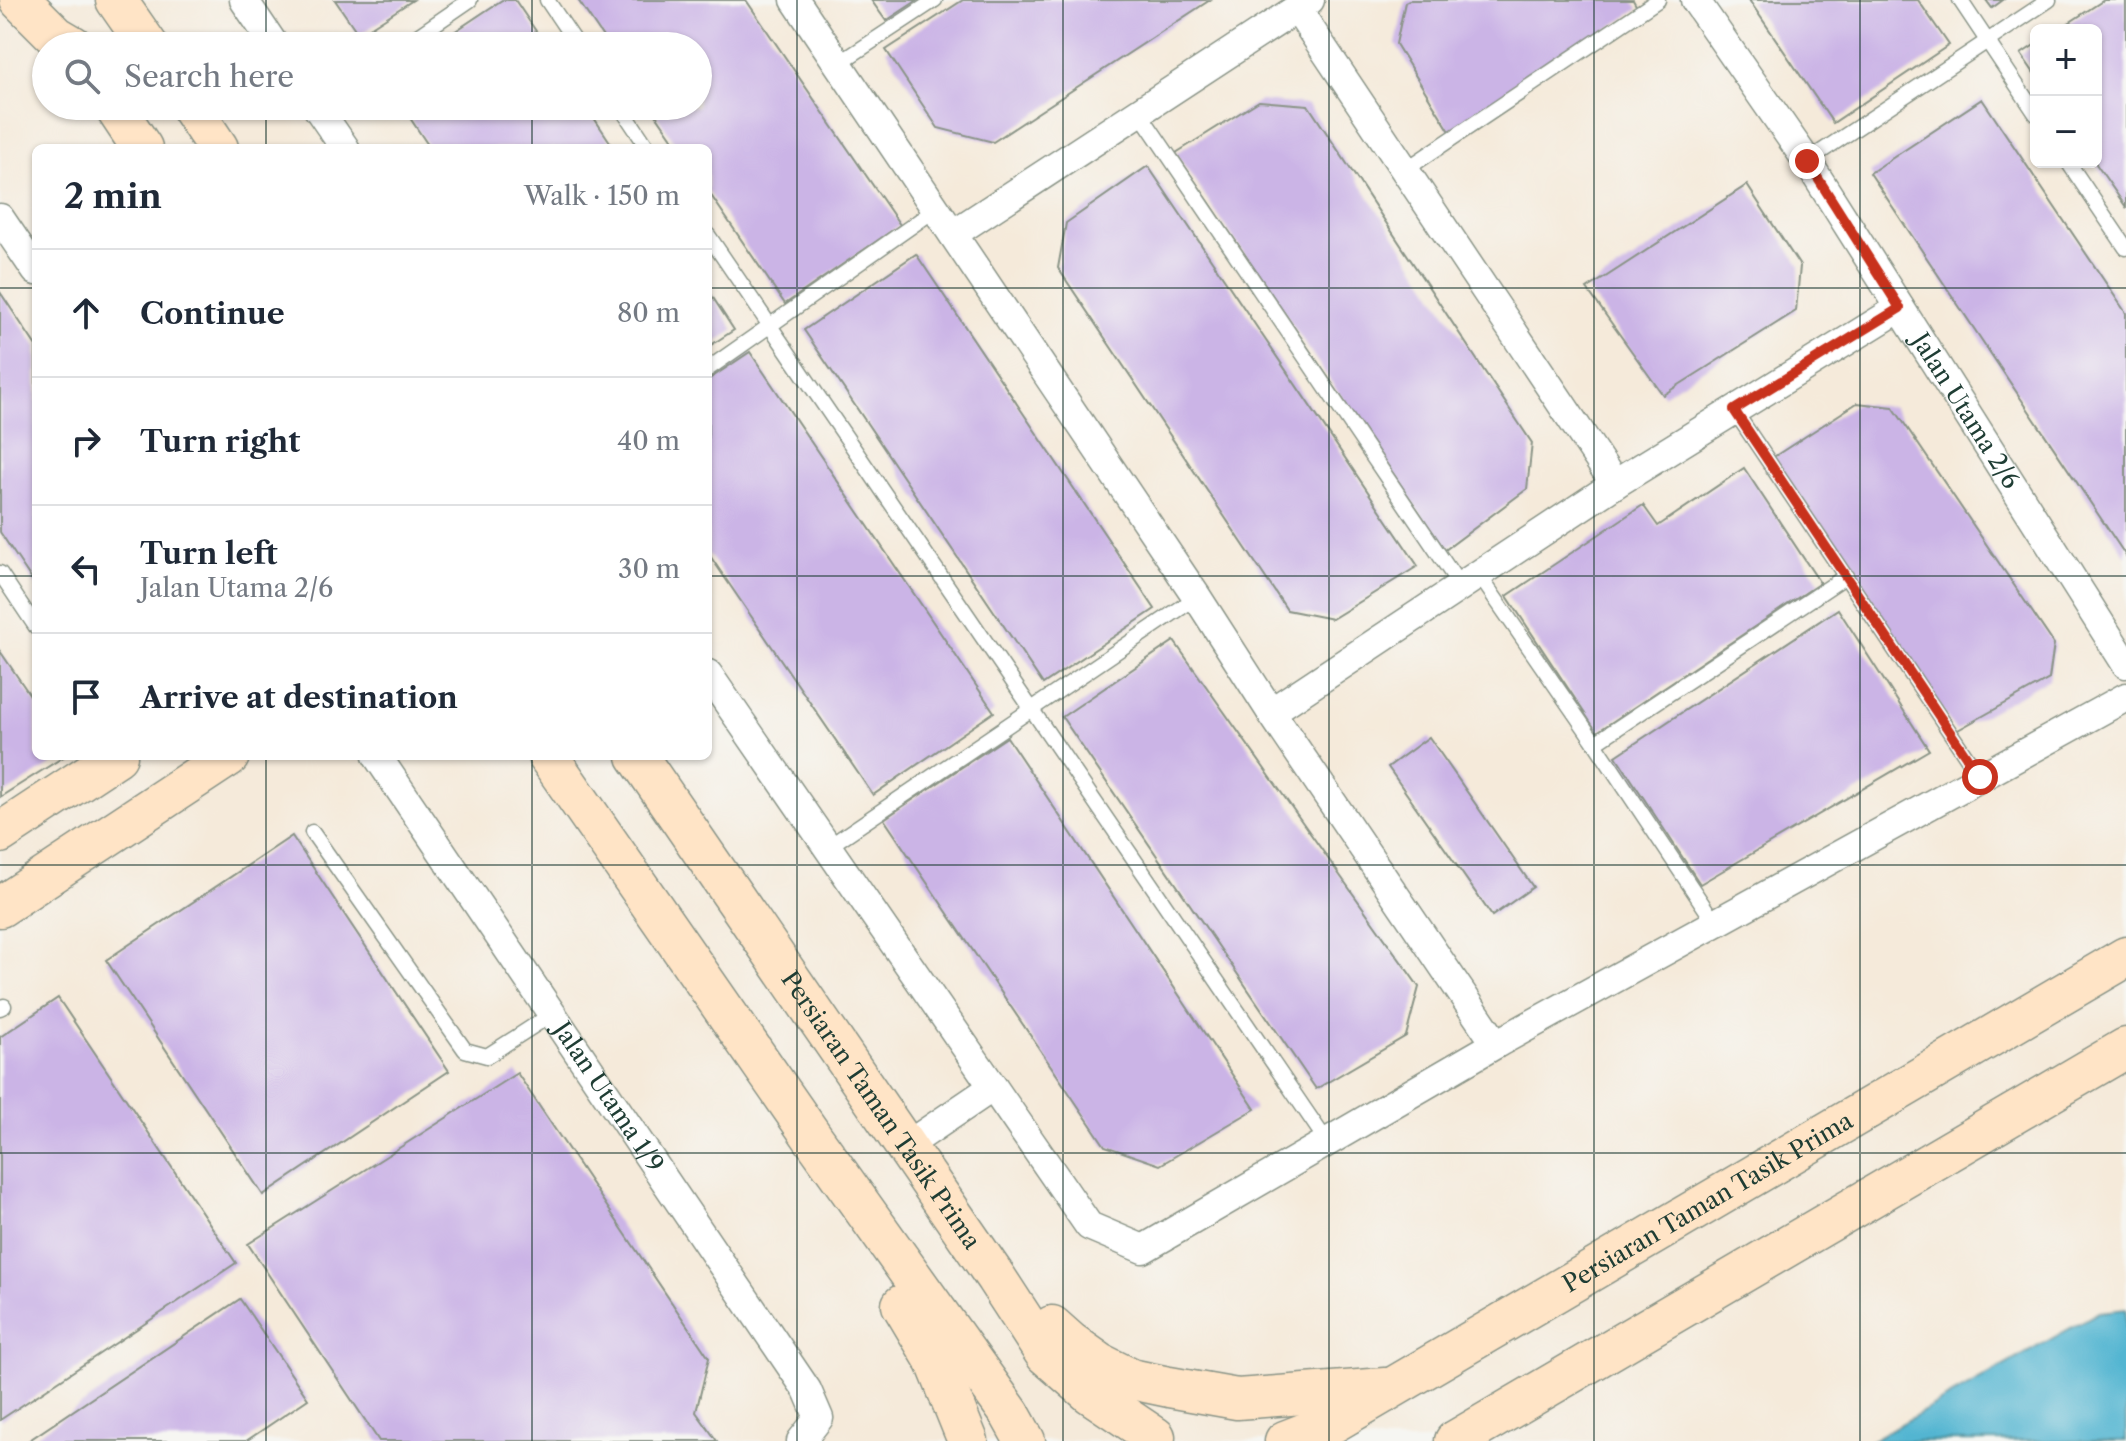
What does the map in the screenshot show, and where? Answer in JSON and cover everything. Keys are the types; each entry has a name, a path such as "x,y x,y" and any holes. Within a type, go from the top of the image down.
{"main road":[{"path":"20,0 52,32"},
{"path":"45,0 65,32"},
{"path":"119,2 139,32"},
{"path":"123,120 139,144"},
{"path":"199,120 215,144"},
{"path":"0,833 111,760"},
{"path":"0,907 223,760"},
{"path":"551,760 813,1138 1010,1414 1025,1441"},
{"name":"Persiaran Taman Tasik Prima","path":"640,760 1046,1355 1151,1440"},
{"name":"Persiaran Taman Tasik Prima","path":"1285,1441 1334,1422 2126,957"},
{"path":"1455,1441 2126,1048"},
{"path":"813,1138 866,1249 936,1362 968,1441"},
{"path":"967,1236 1046,1321 1070,1342 1101,1364 1131,1379 1237,1399 1392,1388"}],"street":[{"path":"244,0 266,32"},
{"path":"795,0 1496,1044"},
{"name":"Jalan Utama 2/6","path":"1695,0 1807,161 2126,664"},
{"path":"953,234 1303,4 1405,170 1615,484"},
{"path":"326,120 342,144"},
{"path":"0,218 32,265"},
{"path":"1271,712 1615,484 1900,308"},
{"path":"712,680 1089,1226 1143,1249 1496,1044 2126,697"},
{"name":"Jalan Utama 1/9","path":"380,760 807,1390 819,1418 801,1441"},
{"path":"906,1146 993,1087"}],"lane":[{"path":"423,32 470,0"},
{"path":"547,0 569,32"},
{"path":"838,64 935,0"},
{"path":"1405,170 1658,0"},
{"path":"1960,0 2030,105"},
{"path":"1807,161 2049,0"},
{"path":"1139,112 1470,581 1595,743 1715,923"},
{"path":"629,120 645,144"},
{"path":"2072,168 2126,248"},
{"path":"712,366 936,209"},
{"path":"712,241 1327,1142"},
{"path":"1734,410 1980,777"},
{"path":"0,573 32,621"},
{"path":"1595,743 1846,576"},
{"path":"828,847 1197,597"},
{"path":"312,832 465,1050 487,1056 552,1014"}],"water":[{"path":"2126,1309 2126,1441 1871,1441 2099,1312"}],"building":[{"path":"335,0 413,0 364,32 357,32"},
{"path":"502,0 515,0 537,32 454,32"},
{"path":"578,0 746,0 900,225 785,304 712,197 712,144 676,144 660,120 712,120 712,32 600,32"},
{"path":"871,0 918,0 886,21"},
{"path":"963,0 1210,0 993,142 938,128 886,50"},
{"path":"1633,0 1638,9 1451,133 1396,44 1405,2"},
{"path":"1749,0 1918,0 1949,45 1833,123"},
{"path":"1986,0 2003,0 1992,8"},
{"path":"2104,0 2126,0 2126,207 2099,168 2102,168 2102,24 2067,24"},
{"path":"2030,48 2030,67 2021,54"},
{"path":"1982,99 2126,313 2126,556 1870,173"},
{"path":"1259,101 1308,105 1532,443 1527,489 1445,550 1176,153"},
{"path":"411,120 595,120 611,144 427,144"},
{"path":"1148,166 1418,566 1332,619 1287,610 1058,268 1066,223"},
{"path":"1747,185 1800,266 1796,311 1663,395 1587,289"},
{"path":"916,254 1155,609 1043,684 804,330"},
{"path":"0,292 32,340 32,580 0,532"},
{"path":"712,296 734,330 712,344"},
{"path":"750,352 994,712 873,795 712,559 712,377"},
{"path":"1857,403 1893,407 2054,644 2049,679 1956,731 1772,458"},
{"path":"1744,468 1820,583 1597,732 1507,596 1643,505 1658,526"},
{"path":"1838,609 1929,750 1700,884 1616,756"},
{"path":"1174,641 1419,987 1406,1036 1316,1089 1062,717"},
{"path":"0,651 32,698 32,760 59,760 0,797"},
{"path":"1007,737 1255,1109 1160,1165 1105,1146 884,819"},
{"path":"1429,737 1533,887 1492,916 1388,767"},
{"path":"292,836 449,1071 263,1195 106,960"},
{"path":"58,998 236,1263 0,1420 0,1037"},
{"path":"517,1073 709,1358 696,1412 717,1441 379,1441 248,1244"},
{"path":"240,1299 308,1399 246,1441 28,1441"}],"route":[{"path":"1807,161 1900,308 1734,410 1980,777"}]}
